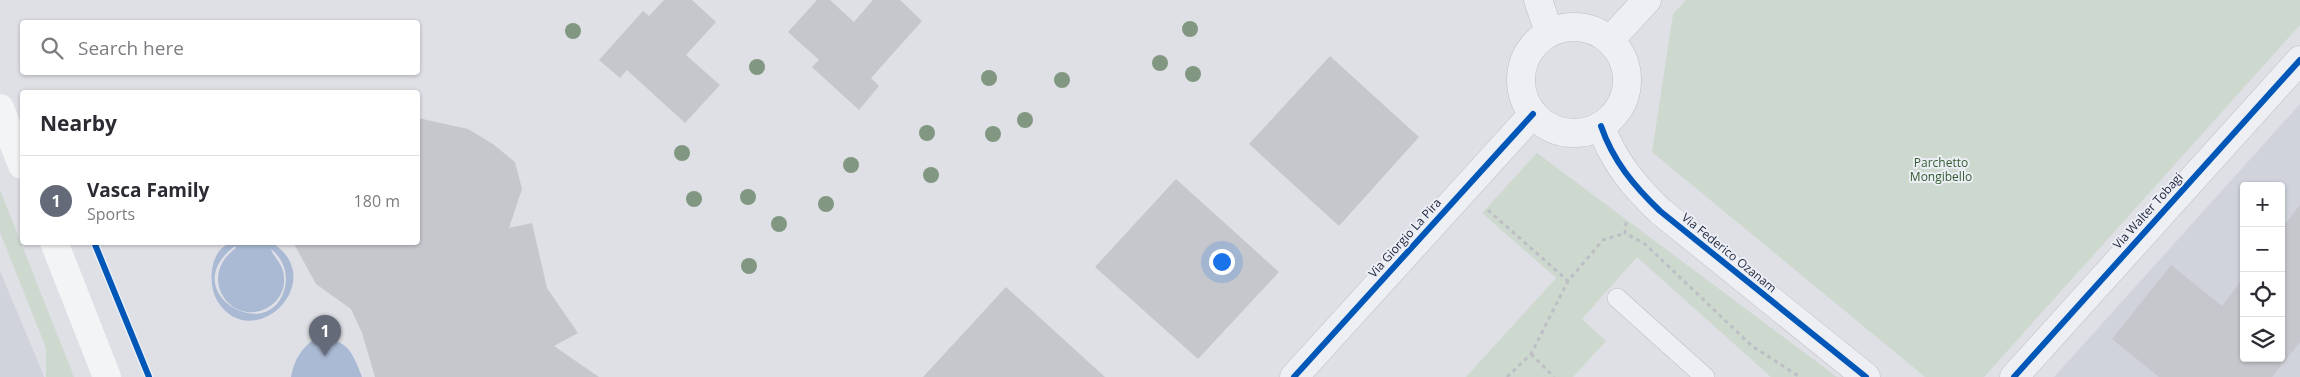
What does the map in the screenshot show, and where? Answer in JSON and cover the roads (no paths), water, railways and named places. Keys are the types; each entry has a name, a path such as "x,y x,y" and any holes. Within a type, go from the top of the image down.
{"main road":[{"path":"0,108 20,160"},
{"path":"55,245 107,377"}],"street":[{"path":"1538,0 1549,32"},
{"path":"1610,40 1646,0"},
{"path":"1565,27 1581,27 1597,31 1610,40 1621,53 1627,69 1627,86 1623,102 1614,116 1601,126 1587,132 1572,134 1557,131 1544,124 1533,114 1525,100 1521,85 1522,69 1527,54 1549,32 1565,27"},
{"name":"Via Walter Tobagi","path":"2014,377 2300,60"},
{"name":"Via Giorgio La Pira","path":"1294,377 1533,114"},
{"name":"Via Federico Ozanam","path":"1601,126 1619,165 1645,196 1692,239 1866,377"}],"lane":[{"path":"1617,298 1705,377"}],"water":[{"path":"274,245 288,258 293,275 290,292 281,306 266,317 250,321 233,316 218,302 212,286 212,268 219,252 225,246","holes":["235,246 236,248 224,261 218,274 219,288 225,299 235,308 247,312 260,311 274,303 282,293 276,305 263,313 247,313 232,307 220,295 215,280 219,263","271,249 284,266 286,276 285,287 282,293 284,274 281,265"]},
{"path":"316,338 335,341 347,347 355,359 362,377 291,377 299,355"}],"place":[{"name":"Vasca Family","path":"325,356"}],"park label":[{"name":"Parchetto Mongibello","path":"1941,170"}]}
